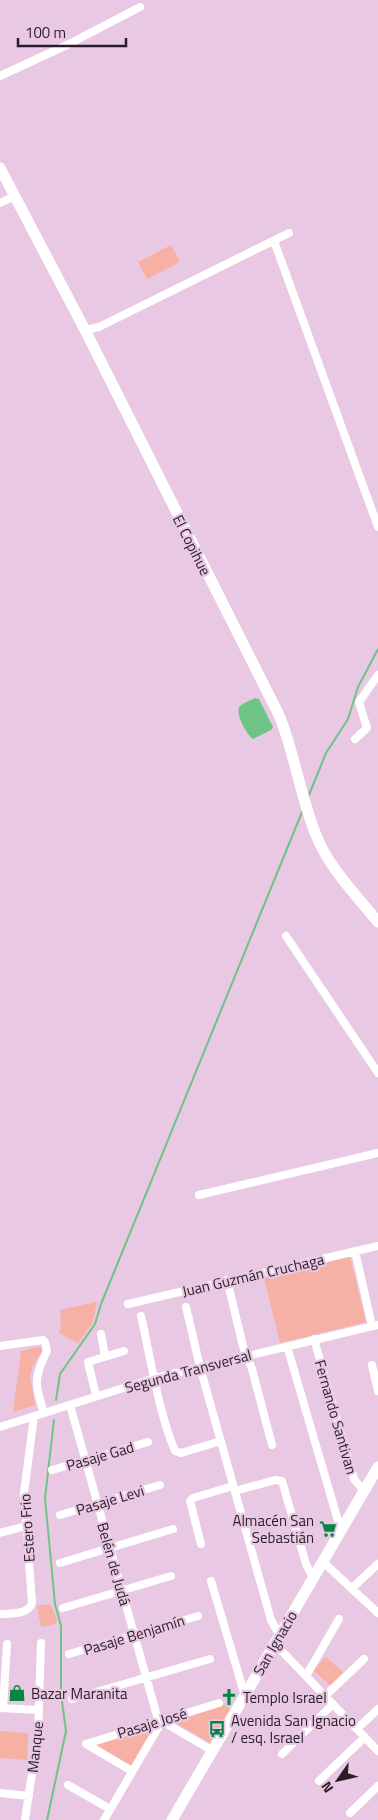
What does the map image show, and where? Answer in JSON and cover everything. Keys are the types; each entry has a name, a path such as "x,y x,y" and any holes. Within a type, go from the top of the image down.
{"main road":[{"name":"El Copihue","path":"0,168 85,330 279,715 309,817 323,850 349,887 378,922"},
{"name":"San Ignacio","path":"172,1820 378,1467"}],"street":[{"path":"0,76 140,8"},
{"path":"0,203 15,196"},
{"path":"85,330 99,327 289,233"},
{"path":"274,241 378,527"},
{"path":"355,739 367,728 359,702 378,675"},
{"path":"286,936 378,1073"},
{"path":"199,1195 378,1154"},
{"name":"Juan Guzmán Cruchaga","path":"128,1304 378,1246"},
{"path":"355,1251 375,1325"},
{"path":"227,1280 246,1356 272,1445"},
{"path":"186,1307 200,1367 277,1640 306,1676 378,1751"},
{"path":"141,1316 174,1449 177,1453 221,1441"},
{"name":"Segunda Transversal","path":"0,1427 96,1395 155,1378 375,1325"},
{"path":"101,1334 105,1356"},
{"name":"Fernando Santivan","path":"314,1339 353,1476 357,1484 364,1491"},
{"path":"0,1346 42,1340 45,1342 46,1351 39,1364 36,1382 44,1413"},
{"path":"287,1346 341,1531"},
{"path":"96,1395 88,1362 124,1351"},
{"path":"372,1365 378,1391"},
{"name":"Belén de Judá","path":"70,1405 156,1713 162,1721"},
{"name":"Estero Frio","path":"0,1614 25,1611 30,1608 32,1603 24,1488 34,1416"},
{"name":"Pasaje Gad","path":"52,1470 148,1442"},
{"path":"200,1544 190,1500 276,1480 282,1481 306,1564 313,1578"},
{"name":"Pasaje Levi","path":"60,1515 160,1485"},
{"path":"0,1533 26,1526"},
{"path":"60,1563 172,1529"},
{"path":"322,1561 377,1611"},
{"path":"352,1588 378,1564"},
{"path":"63,1608 171,1576"},
{"path":"211,1581 245,1696"},
{"name":"Pasaje Benjamín","path":"70,1654 198,1616"},
{"path":"306,1676 339,1619"},
{"name":"Manque","path":"25,1820 36,1756 41,1642"},
{"path":"7,1644 2,1708 39,1710"},
{"path":"72,1699 210,1659"},
{"path":"326,1696 364,1659"},
{"name":"Pasaje José","path":"132,1772 86,1744 219,1703"},
{"path":"282,1754 333,1704"},
{"path":"357,1729 378,1708"},
{"path":"104,1820 162,1721 212,1751"},
{"path":"318,1781 365,1737"},
{"path":"68,1785 110,1809"},
{"path":"350,1813 378,1786"},
{"path":"0,1793 29,1796"}],"shaded area":[{"path":"171,245 180,262 147,279 138,262"},
{"path":"255,698 259,699 273,727 271,730 253,739 242,724 239,709 241,705"},
{"path":"350,1257 366,1322 280,1343 264,1278"},
{"path":"97,1302 93,1322 78,1343 59,1333 61,1328 60,1310"},
{"path":"41,1348 42,1352 33,1365 30,1377 35,1405 13,1412 21,1351"},
{"path":"50,1604 57,1620 56,1624 41,1627 37,1606"},
{"path":"326,1657 344,1673 332,1687 313,1670"},
{"path":"219,1702 232,1710 212,1744 172,1721"},
{"path":"158,1726 133,1767 93,1743"},
{"path":"0,1731 28,1733 27,1760 0,1758"}],"waterway":[{"path":"309,795 326,753 348,719 358,687 378,649"},
{"path":"56,1400 60,1374 95,1324 101,1304 302,812"},
{"path":"47,1820 66,1731 61,1694 61,1626 55,1604 45,1498 54,1420"}],"place":[{"name":"Almacén San Sebastián","path":"328,1529"},
{"name":"Bazar Maranita","path":"17,1693"},
{"name":"Templo Israel","path":"229,1697"},
{"name":"Avenida San Ignacio / esq. Israel","path":"217,1729"}]}
